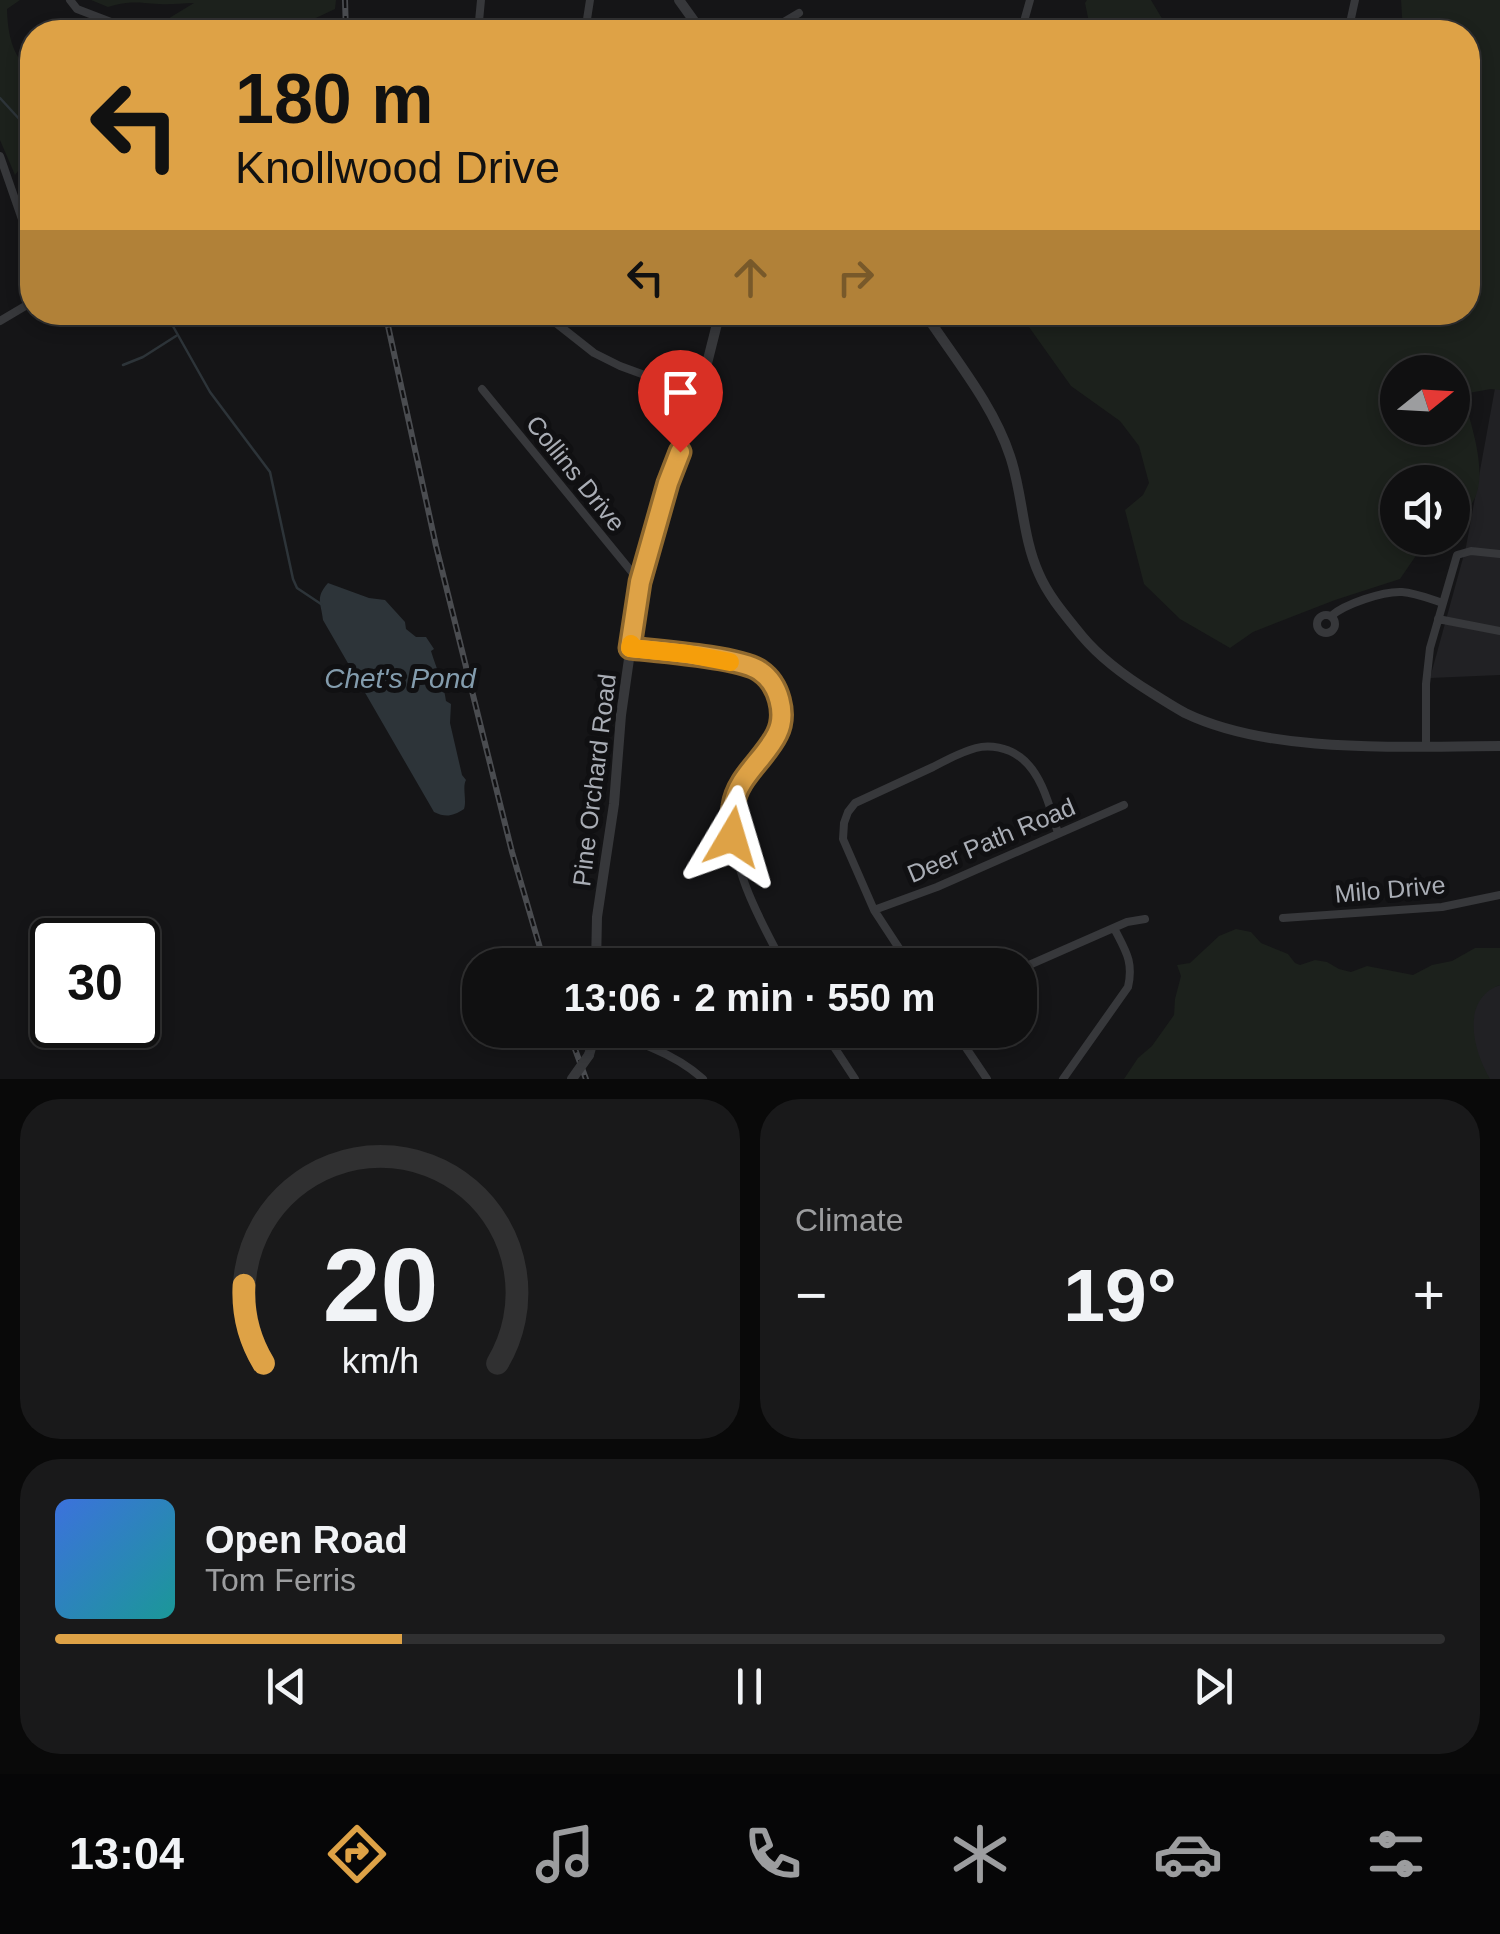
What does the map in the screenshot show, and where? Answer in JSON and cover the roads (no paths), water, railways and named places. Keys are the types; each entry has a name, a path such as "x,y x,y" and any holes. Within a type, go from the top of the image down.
{"street":[{"path":"70,0 77,9 105,20"},
{"path":"787,20 799,13"},
{"path":"0,156 5,189 20,222"},
{"path":"558,325 594,353 620,366 699,395"},
{"name":"Pine Orchard Road","path":"596,948 621,715 640,582 668,483 699,395 717,325"},
{"path":"932,325 998,427 1010,456 1038,572 1056,604 1094,651 1127,678 1183,712 1212,724 1279,740 1333,745 1500,746"},
{"name":"Collins Drive","path":"482,389 640,582"},
{"path":"1426,746 1430,648 1457,555 1471,551 1500,554"},
{"path":"1330,616 1344,607 1402,592 1443,604"},
{"path":"1438,619 1500,632"},
{"path":"630,648 744,665 762,671 774,686 782,716 779,731 740,784 733,804 732,837 757,911 776,948"},
{"path":"899,948 874,910 843,839 848,812 855,803 950,758 990,746 1022,758 1033,771 1058,833"},
{"name":"Deer Path Road","path":"874,910 937,887 1124,805"},
{"name":"Milo Drive","path":"1284,918 1442,907 1500,896"},
{"path":"1037,962 1126,922 1145,920"},
{"path":"1063,1079 1128,987 1132,971 1129,958 1114,928"},
{"path":"572,1079 591,1048"},
{"path":"655,1048 703,1079"},
{"path":"835,1048 855,1079"},
{"path":"966,1048 987,1079"}],"water":[{"name":"Chet's Pond","path":"328,583 385,600 405,622 406,629 416,637 426,637 434,649 431,651 446,701 451,704 450,723 466,780 464,809 446,816 434,812 323,620 320,597"}],"waterway":[{"path":"0,98 20,120"},
{"path":"172,325 210,392 270,472 293,579 297,588 321,604"},
{"path":"123,365 176,336"}],"railway":[{"path":"345,0 346,20"},
{"path":"388,325 436,546 512,852 540,948"},
{"path":"575,1048 586,1079"}]}
